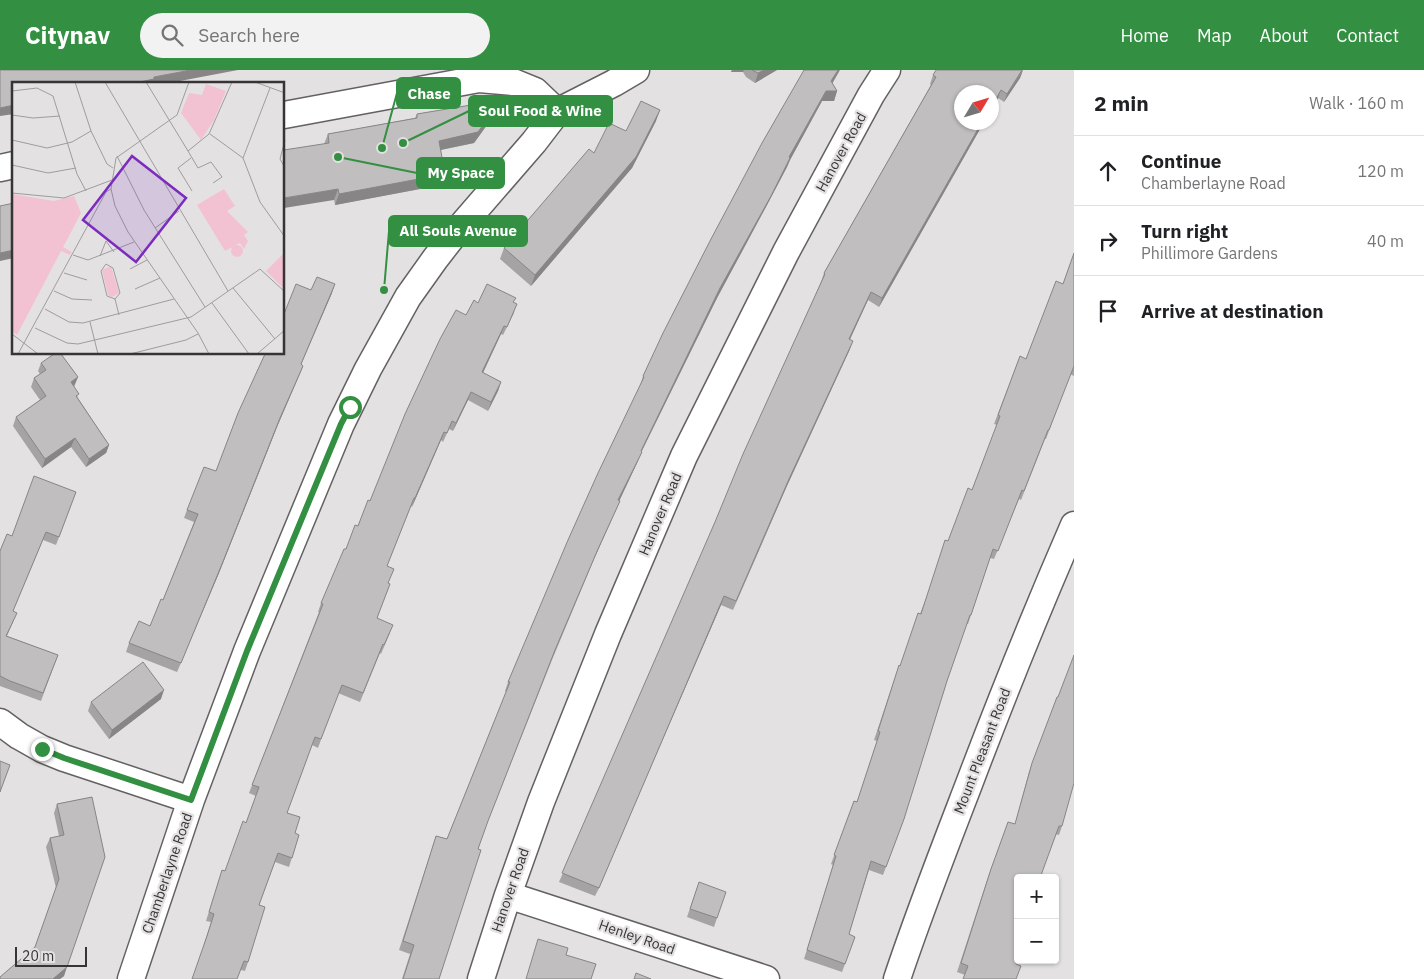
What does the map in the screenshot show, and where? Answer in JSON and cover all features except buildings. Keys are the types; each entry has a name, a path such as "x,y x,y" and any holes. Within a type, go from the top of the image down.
{"street":[{"name":"Chamberlayne Road","path":"131,979 191,800 251,642 341,424 368,369 408,297 456,232 534,142 557,112 614,84 636,70"},
{"name":"Hanover Road","path":"481,979 541,802 608,634 684,456 786,252 871,95 887,70"},
{"path":"285,115 479,79 513,82 535,91 557,112"},
{"name":"Mount Pleasant Road","path":"897,979 920,912 980,754 1074,525"},
{"path":"0,722 19,736 42,749 191,800"},
{"name":"Henley Road","path":"508,895 766,979"}],"place":[{"name":"Soul Food & Wine","path":"403,143"},
{"name":"Chase","path":"382,148"},
{"name":"My Space","path":"338,157"},
{"name":"All Souls Avenue","path":"384,290"}],"route":[{"path":"42,749 191,800 247,651 341,424 350,407"}]}
